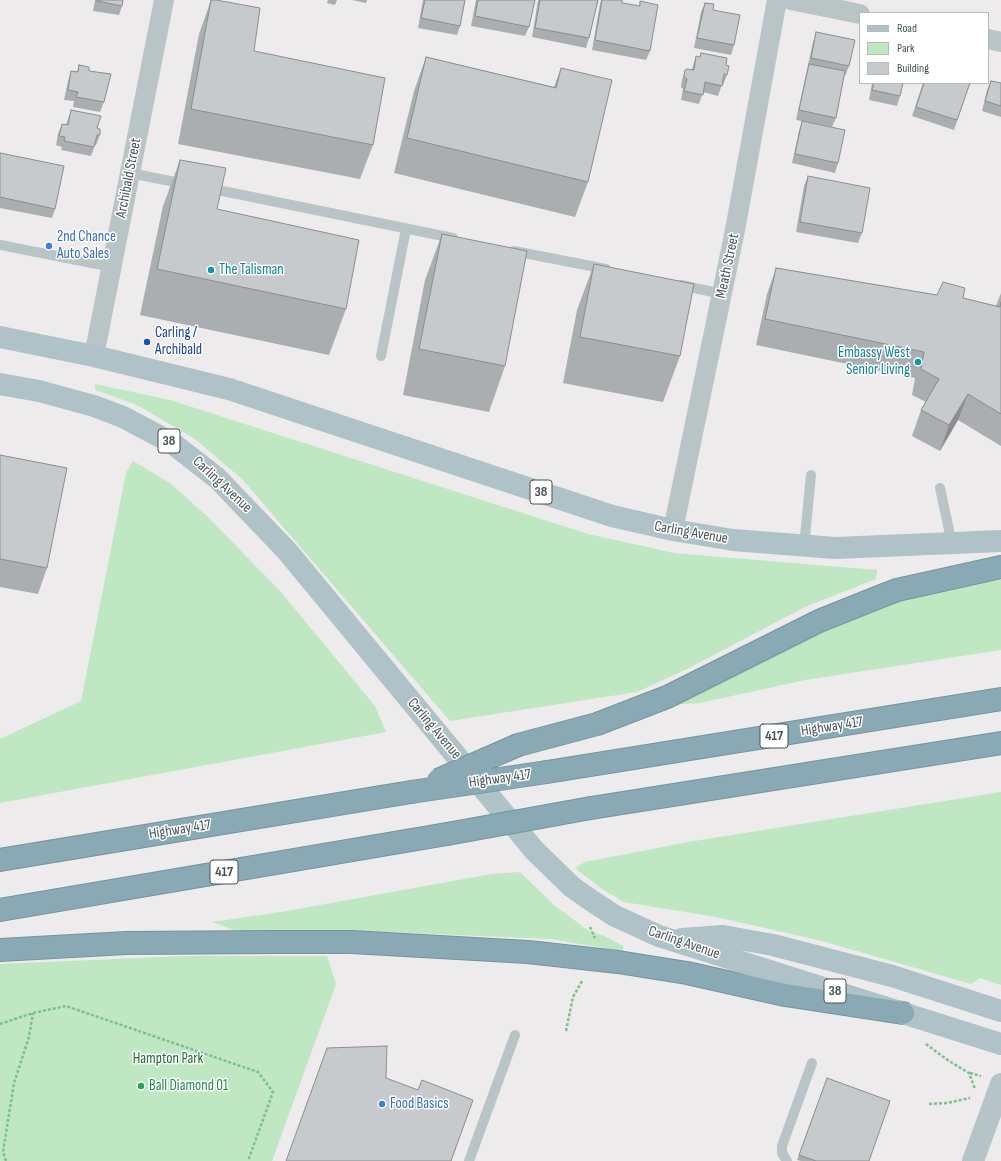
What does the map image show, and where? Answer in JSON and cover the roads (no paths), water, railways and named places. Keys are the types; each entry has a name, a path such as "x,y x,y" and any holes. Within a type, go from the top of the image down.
{"highway":[{"path":"411,792 518,745 597,724 667,697 819,621 885,594 1001,567"},
{"name":"Highway 417","path":"0,860 411,792 547,772 1001,699"},
{"name":"417","path":"0,910 592,808 1001,743"},
{"path":"0,950 126,943 351,942 528,952 618,962 687,973 785,995 903,1012"}],"main road":[{"name":"Carling Avenue","path":"0,337 94,356 222,387 269,401 612,516 673,530 733,540 804,547 835,548 1001,542"},
{"name":"Carling Avenue","path":"0,384 39,391 94,406 123,417 172,443 196,460 238,498 287,551 544,859 572,886 615,916 669,940 903,1012 1001,1044"},
{"path":"669,940 723,936 772,945 892,976 1001,1011"},
{"path":"973,1161 1001,1084"}],"street":[{"name":"Archibald Street","path":"94,356 164,0"},
{"name":"Meath Street","path":"673,530 722,294 778,0"},
{"path":"791,0 859,14"},
{"path":"989,39 1001,42"}],"lane":[{"path":"130,172 460,240"},
{"path":"381,356 406,229"},
{"path":"0,245 112,267"},
{"path":"506,249 613,271"},
{"path":"667,282 722,294"},
{"path":"804,547 811,475"},
{"path":"940,488 952,544"},
{"path":"469,1161 515,1035"},
{"path":"787,1161 782,1153 782,1146 812,1063"}],"place":[{"name":"2nd Chance Auto Sales","path":"49,246"},
{"name":"The Talisman","path":"211,270"},
{"name":"Carling / Archibald","path":"147,342"},
{"name":"Embassy West Senior Living","path":"918,362"},
{"name":"Ball Diamond 01","path":"141,1086"},
{"name":"Food Basics","path":"382,1104"}],"park label":[{"name":"Hampton Park","path":"168,1059"}]}
